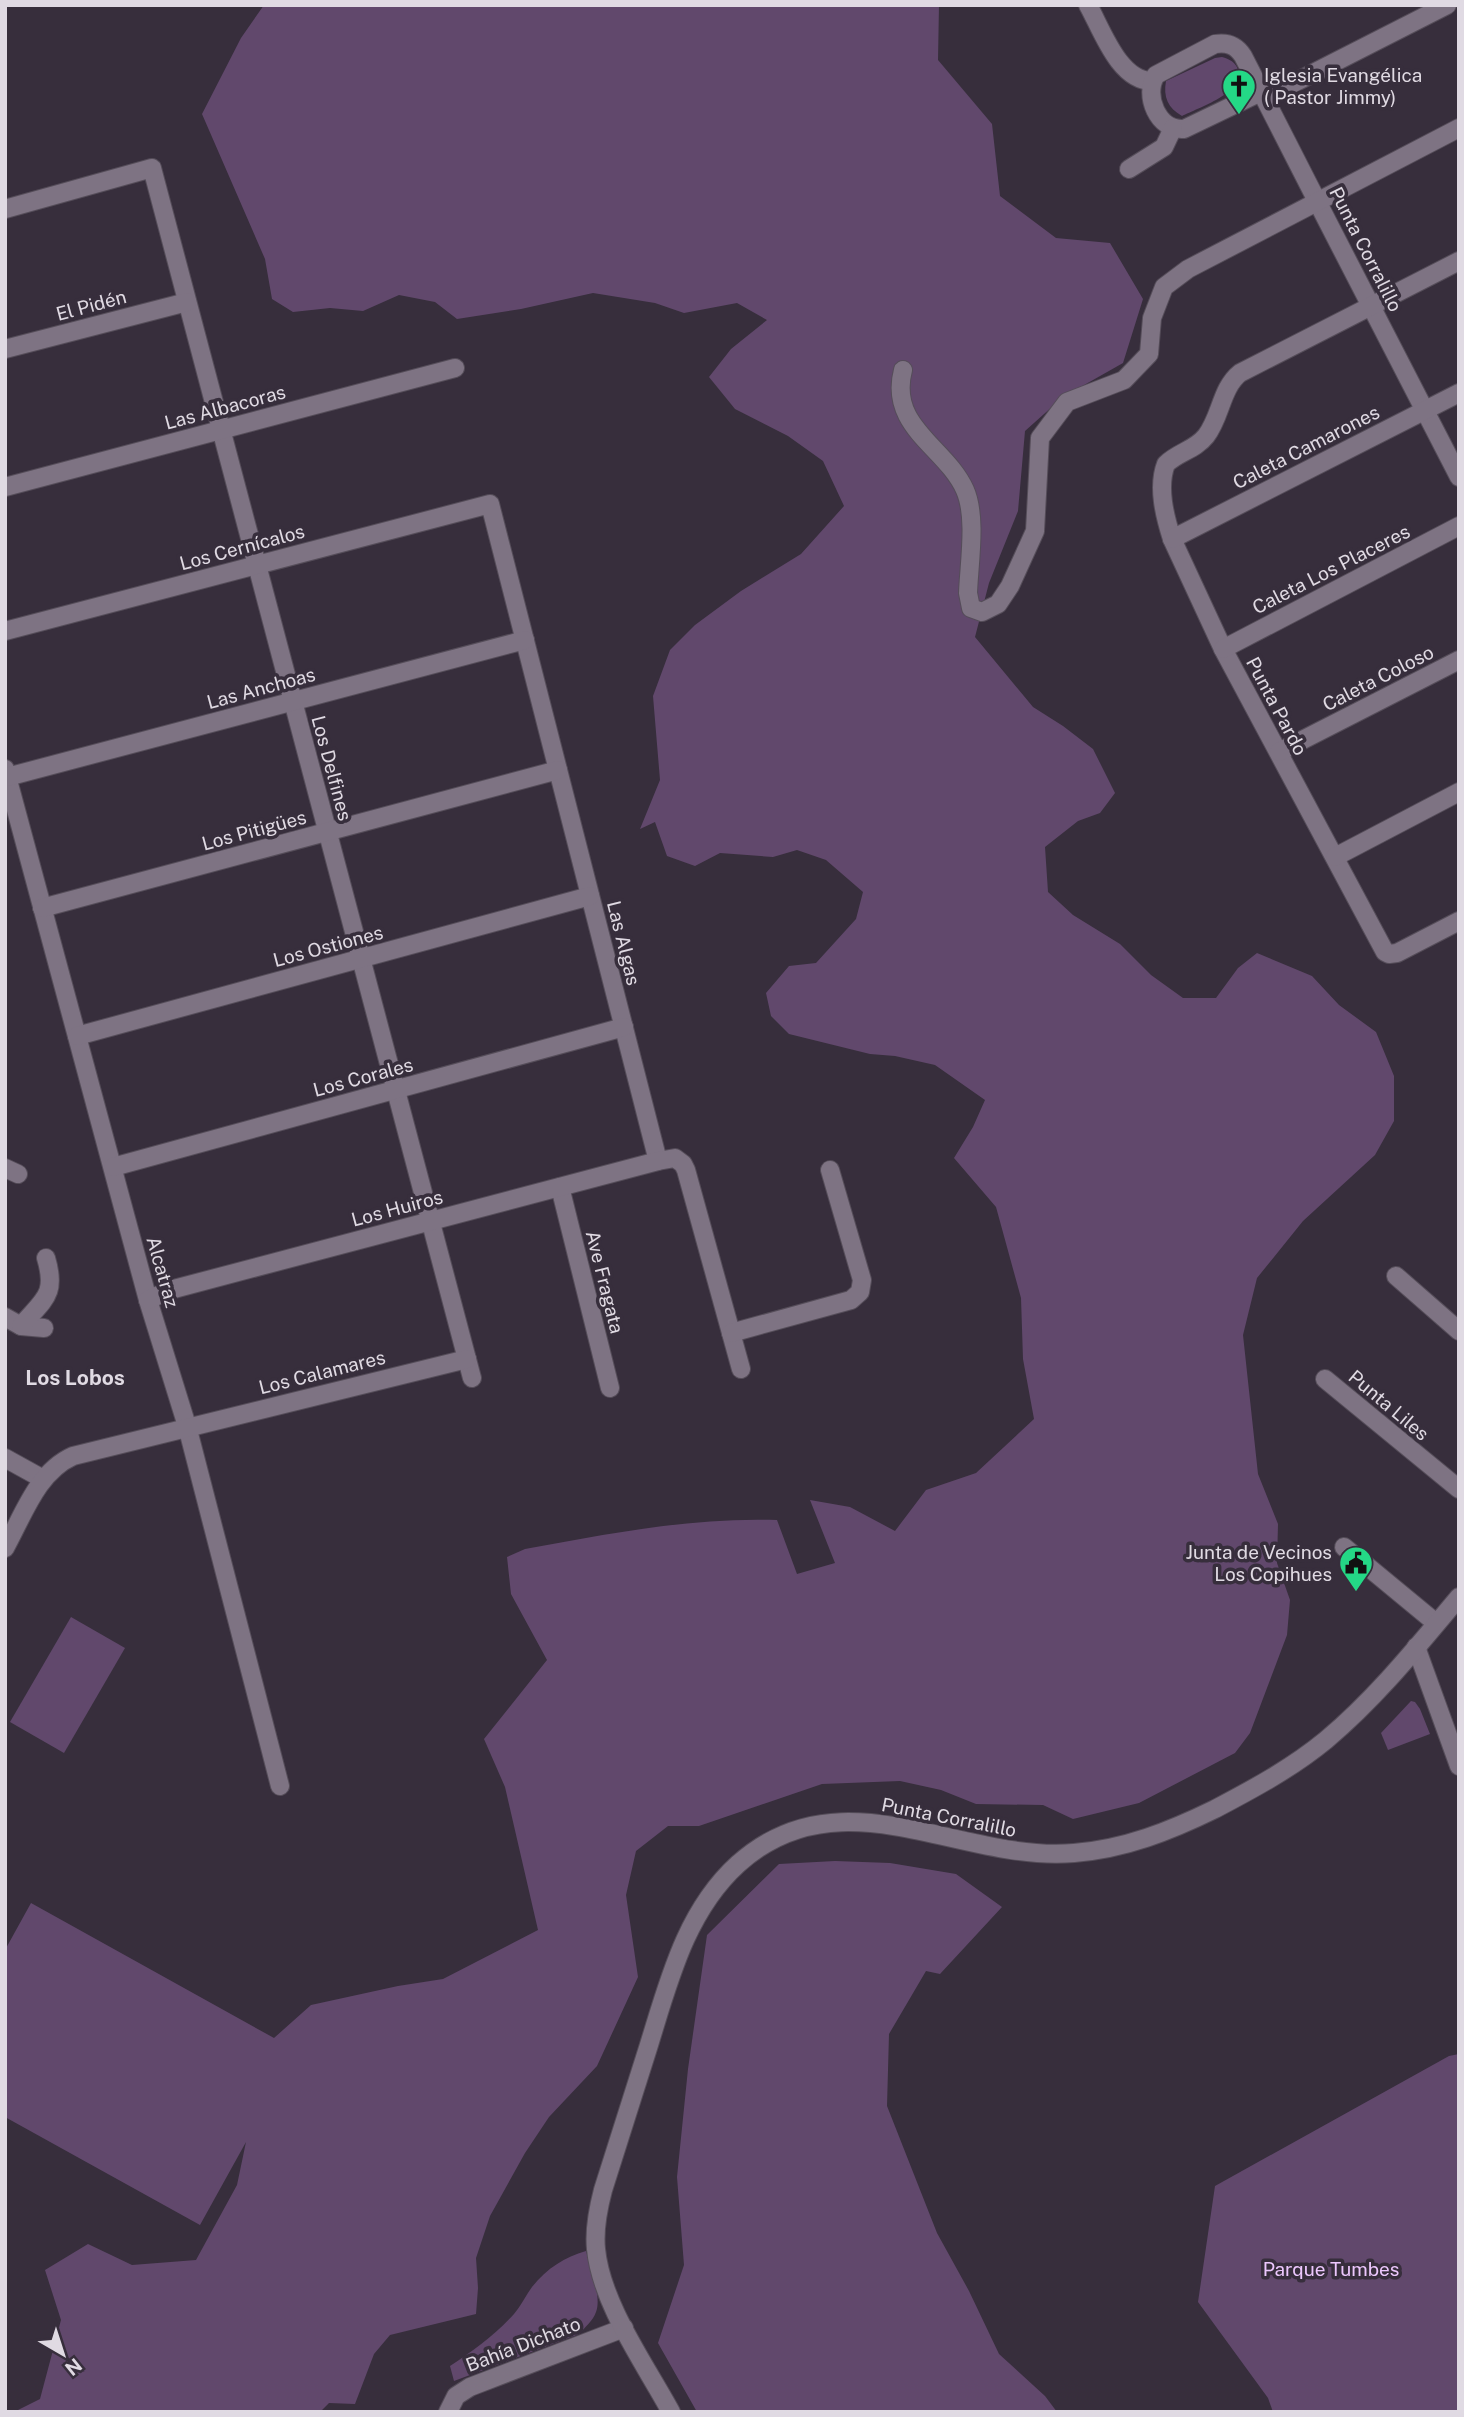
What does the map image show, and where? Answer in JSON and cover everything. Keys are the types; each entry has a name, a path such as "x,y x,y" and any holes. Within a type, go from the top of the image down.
{"street":[{"path":"1088,5 1125,69 1137,79 1152,81 1152,100 1163,122 1173,128 1190,127 1261,92 1284,88 1447,5"},
{"name":"Punta Corralillo","path":"1152,81 1163,70 1214,44 1231,44 1240,51 1459,477"},
{"path":"1129,169 1164,147 1173,128"},
{"path":"902,370 902,403 915,430 943,459 965,488 971,507 968,593 971,608 982,612 998,604 1010,586 1035,531 1040,438 1067,402 1124,380 1149,354 1152,318 1164,288 1188,269 1459,128"},
{"name":"Los Delfines","path":"5,209 152,168 472,1378"},
{"path":"1371,306 1459,261"},
{"name":"El Pidén","path":"5,349 187,302"},
{"name":"Punta Pardo","path":"1371,306 1240,373 1230,384 1209,433 1194,448 1166,464 1163,474 1164,504 1172,539 1223,649 1382,948 1389,954 1397,953 1459,921"},
{"name":"Las Albacoras","path":"5,487 455,368"},
{"name":"Caleta Camarones","path":"1172,539 1459,393"},
{"name":"Los Cernícalos","path":"5,631 490,504"},
{"name":"Las Algas","path":"490,504 658,1161"},
{"name":"Caleta Los Placeres","path":"1223,649 1459,526"},
{"name":"Las Anchoas","path":"6,773 525,640"},
{"name":"Caleta Coloso","path":"1279,752 1459,660"},
{"name":"Los Pitigües","path":"42,908 558,770"},
{"name":"Alcatraz","path":"6,773 148,1300 187,1426 280,1786"},
{"path":"1335,857 1459,792"},
{"name":"Los Ostiones","path":"77,1036 590,896"},
{"name":"Los Corales","path":"113,1167 624,1027"},
{"path":"658,1161 675,1158 686,1170 741,1369"},
{"name":"Los Huiros","path":"148,1300 170,1290 658,1161"},
{"path":"731,1333 851,1300 860,1292 862,1280 830,1170"},
{"name":"Ave Fragata","path":"560,1187 610,1388"},
{"path":"13,1321 46,1297 52,1282 46,1258"},
{"path":"1395,1276 1459,1331"},
{"path":"13,1321 44,1328"},
{"name":"Los Calamares","path":"43,1479 57,1464 73,1456 467,1359"},
{"name":"Punta Liles","path":"1325,1379 1459,1489"},
{"path":"5,1458 43,1479 5,1548"},
{"path":"1344,1546 1436,1623"},
{"name":"Punta Corralillo","path":"671,2412 605,2289 599,2268 595,2228 598,2209 680,1952 708,1899 737,1865 753,1852 790,1833 837,1823 886,1823 994,1849 1043,1854 1102,1850 1131,1844 1181,1826 1242,1795 1284,1770 1324,1741 1397,1671 1459,1597"},
{"path":"1416,1647 1459,1766"},
{"name":"Bahía Dichato","path":"448,2412 456,2396 470,2387 624,2328"}],"green space":[{"path":"264,5 939,5 938,60 992,124 1000,196 1056,238 1110,243 1143,299 1123,363 1063,397 1025,431 1018,511 989,583 975,637 1033,707 1093,749 1115,793 1100,813 1078,821 1045,847 1048,892 1073,915 1120,944 1151,975 1183,998 1216,998 1238,968 1257,953 1312,976 1339,1005 1376,1032 1394,1076 1394,1121 1375,1155 1303,1221 1257,1278 1243,1335 1258,1474 1278,1524 1277,1563 1290,1600 1287,1635 1250,1733 1235,1753 1139,1803 1073,1819 1043,1805 976,1804 941,1790 900,1781 822,1784 699,1826 668,1826 636,1851 626,1895 638,1977 597,2066 549,2117 525,2153 490,2216 476,2258 476,2314 390,2335 374,2354 355,2404 329,2403 320,2412 14,2412 40,2399 61,2320 45,2270 88,2244 132,2265 196,2260 237,2185 246,2142 200,2225 5,2117 5,1950 31,1903 274,2038 311,2005 443,1979 538,1930 505,1787 484,1739 547,1660 511,1594 507,1557 525,1549 650,1528 713,1521 777,1520 797,1574 835,1563 810,1500 850,1507 895,1531 926,1490 976,1473 1034,1419 1023,1359 1021,1298 996,1207 954,1158 973,1127 985,1100 935,1065 895,1056 870,1054 789,1034 771,1016 766,993 789,966 816,963 856,919 863,892 826,860 797,850 773,857 720,853 695,866 667,856 655,822 640,829 660,780 653,696 670,650 695,625 741,591 801,554 844,506 823,461 788,436 735,409 709,377 731,349 767,320 737,303 684,313 655,303 593,293 521,309 457,319 435,302 399,295 363,311 330,308 293,312 272,299 265,259 202,114 241,38"},
{"path":"1222,57 1232,61 1237,67 1239,78 1235,85 1209,104 1182,116 1173,109 1166,97 1166,81"},
{"path":"71,1617 125,1648 64,1753 10,1722"},
{"path":"1411,1701 1420,1709 1430,1734 1388,1750 1381,1733"},
{"path":"835,1861 890,1863 956,1874 1002,1907 940,1974 926,1971 889,2034 887,2106 937,2233 999,2354 1045,2396 1057,2412 697,2412 658,2343 684,2265 677,2177 688,2069 707,1935 779,1864"},
{"name":"Parque Tumbes","path":"1459,2054 1459,2412 1273,2412 1268,2398 1198,2302 1215,2186 1449,2056"},
{"path":"586,2251 598,2298 593,2318 579,2334 454,2381 450,2366 507,2322 532,2287 550,2269 571,2256"}],"place":[{"name":"Iglesia Evangélica ( Pastor Jimmy)","path":"1239,116"},
{"name":"Junta de Vecinos Los Copihues","path":"1356,1593"}],"district":[{"name":"Los Lobos","path":"75,1377"}]}
